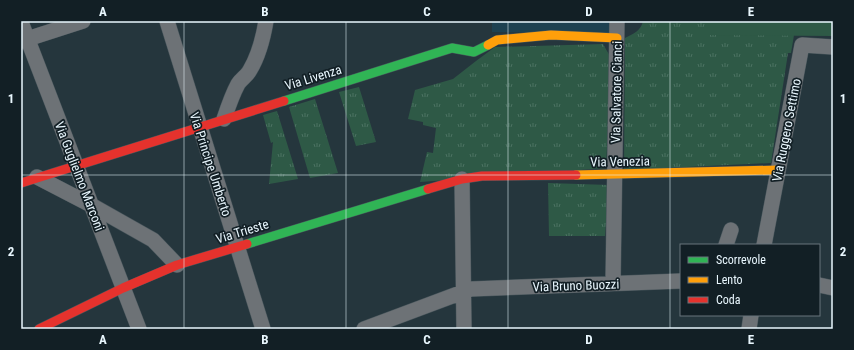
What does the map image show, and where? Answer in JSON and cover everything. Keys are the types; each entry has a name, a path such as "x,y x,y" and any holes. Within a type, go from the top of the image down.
{"street":[{"path":"24,40 83,21"},
{"name":"Via Principe Umberto","path":"167,21 263,329"},
{"path":"224,119 237,86 249,72 258,56 263,40 266,21"},
{"name":"Via Salvatore Cianci","path":"613,283 617,21"},
{"name":"Via Guglielmo Marconi","path":"21,22 24,40 91,205 139,329"},
{"name":"Via Livenza","path":"26,179 452,48 474,52 497,40 551,35 617,38"},
{"name":"Via Ruggero Settimo","path":"764,244 802,45 833,47"},
{"name":"Via Venezia","path":"462,179 482,176 614,175 778,170"},
{"path":"26,179 91,205 153,240 177,264"},
{"path":"462,179 466,287 464,329"},
{"name":"Via Trieste","path":"39,329 123,288 177,264 462,179"},
{"path":"726,244 731,230"},
{"name":"Via Bruno Buozzi","path":"371,328 466,287 680,281"},
{"path":"820,285 833,288"},
{"path":"749,329 751,316"}],"shaded area":[{"path":"492,21 609,21 609,33 492,32"}],"green space":[{"path":"643,21 706,21 706,35 794,35 791,53 788,53 771,163 624,170 625,38 639,30"},
{"path":"706,21 833,21 833,36 706,35"},
{"path":"603,44 611,58 606,168 420,182 427,152 433,153 436,128 423,125 423,122 408,119 415,90 453,79 495,47"},
{"path":"359,87 376,142 356,146 339,92"},
{"path":"315,99 338,173 310,178 289,107"},
{"path":"277,111 298,179 269,184 273,142 271,143 263,115"},
{"path":"548,183 609,185 605,236 549,236"}],"traffic: fast":[{"path":"284,101 452,48 474,52 488,45"},
{"path":"247,244 428,189"}],"traffic: slow":[{"path":"488,45 497,40 551,35 617,38"},
{"path":"576,175 778,170"}],"traffic: jam":[{"path":"21,183 284,101"},
{"path":"428,189 462,179 482,176 576,175"},
{"path":"39,329 123,288 177,265 247,244"}]}
